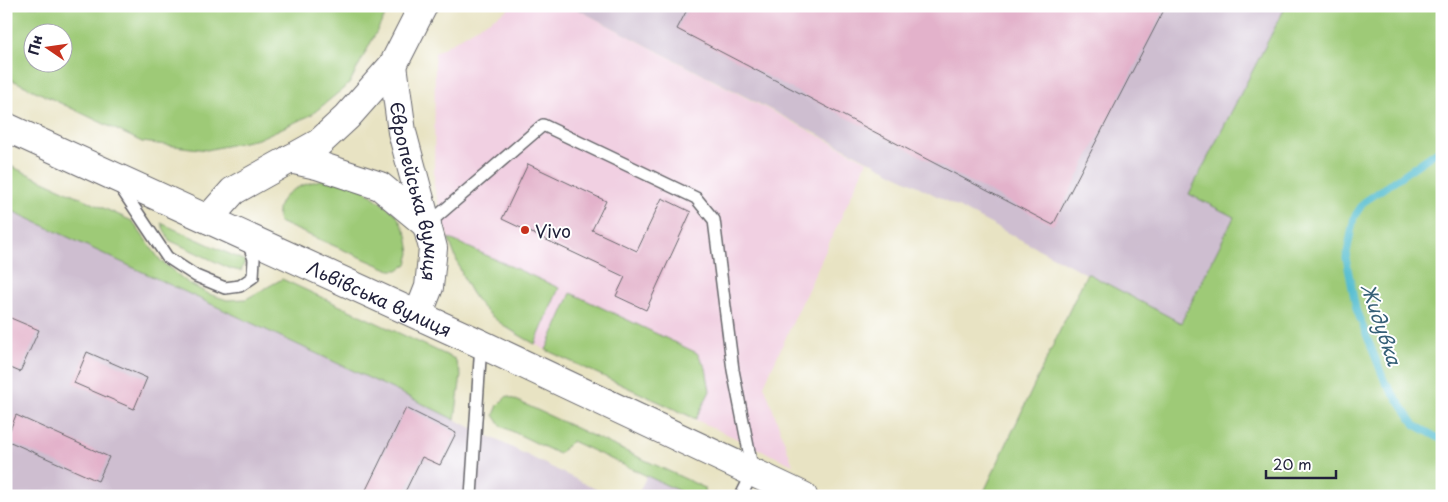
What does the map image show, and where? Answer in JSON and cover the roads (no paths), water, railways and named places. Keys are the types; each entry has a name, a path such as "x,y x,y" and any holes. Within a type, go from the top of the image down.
{"main road":[{"name":"Європейська вулиця","path":"208,219 234,191 319,143 347,117 392,65 423,6"},
{"name":"Європейська вулиця","path":"392,65 402,132 433,248 429,287 418,315"},
{"name":"Львівська вулиця","path":"6,126 482,344 747,484 804,496"},
{"path":"290,159 380,186 426,225"}],"lane":[{"path":"426,225 544,125 696,198 714,220 747,484"},
{"path":"111,174 168,257 196,276 225,288 240,286 253,277 254,259 246,237"},
{"path":"471,496 482,344"}],"waterway":[{"name":"Жидувка","path":"1442,148 1364,202 1354,217 1346,258 1356,309 1385,382 1415,425 1442,440"}],"place":[{"name":"Vivo","path":"525,230"}]}
